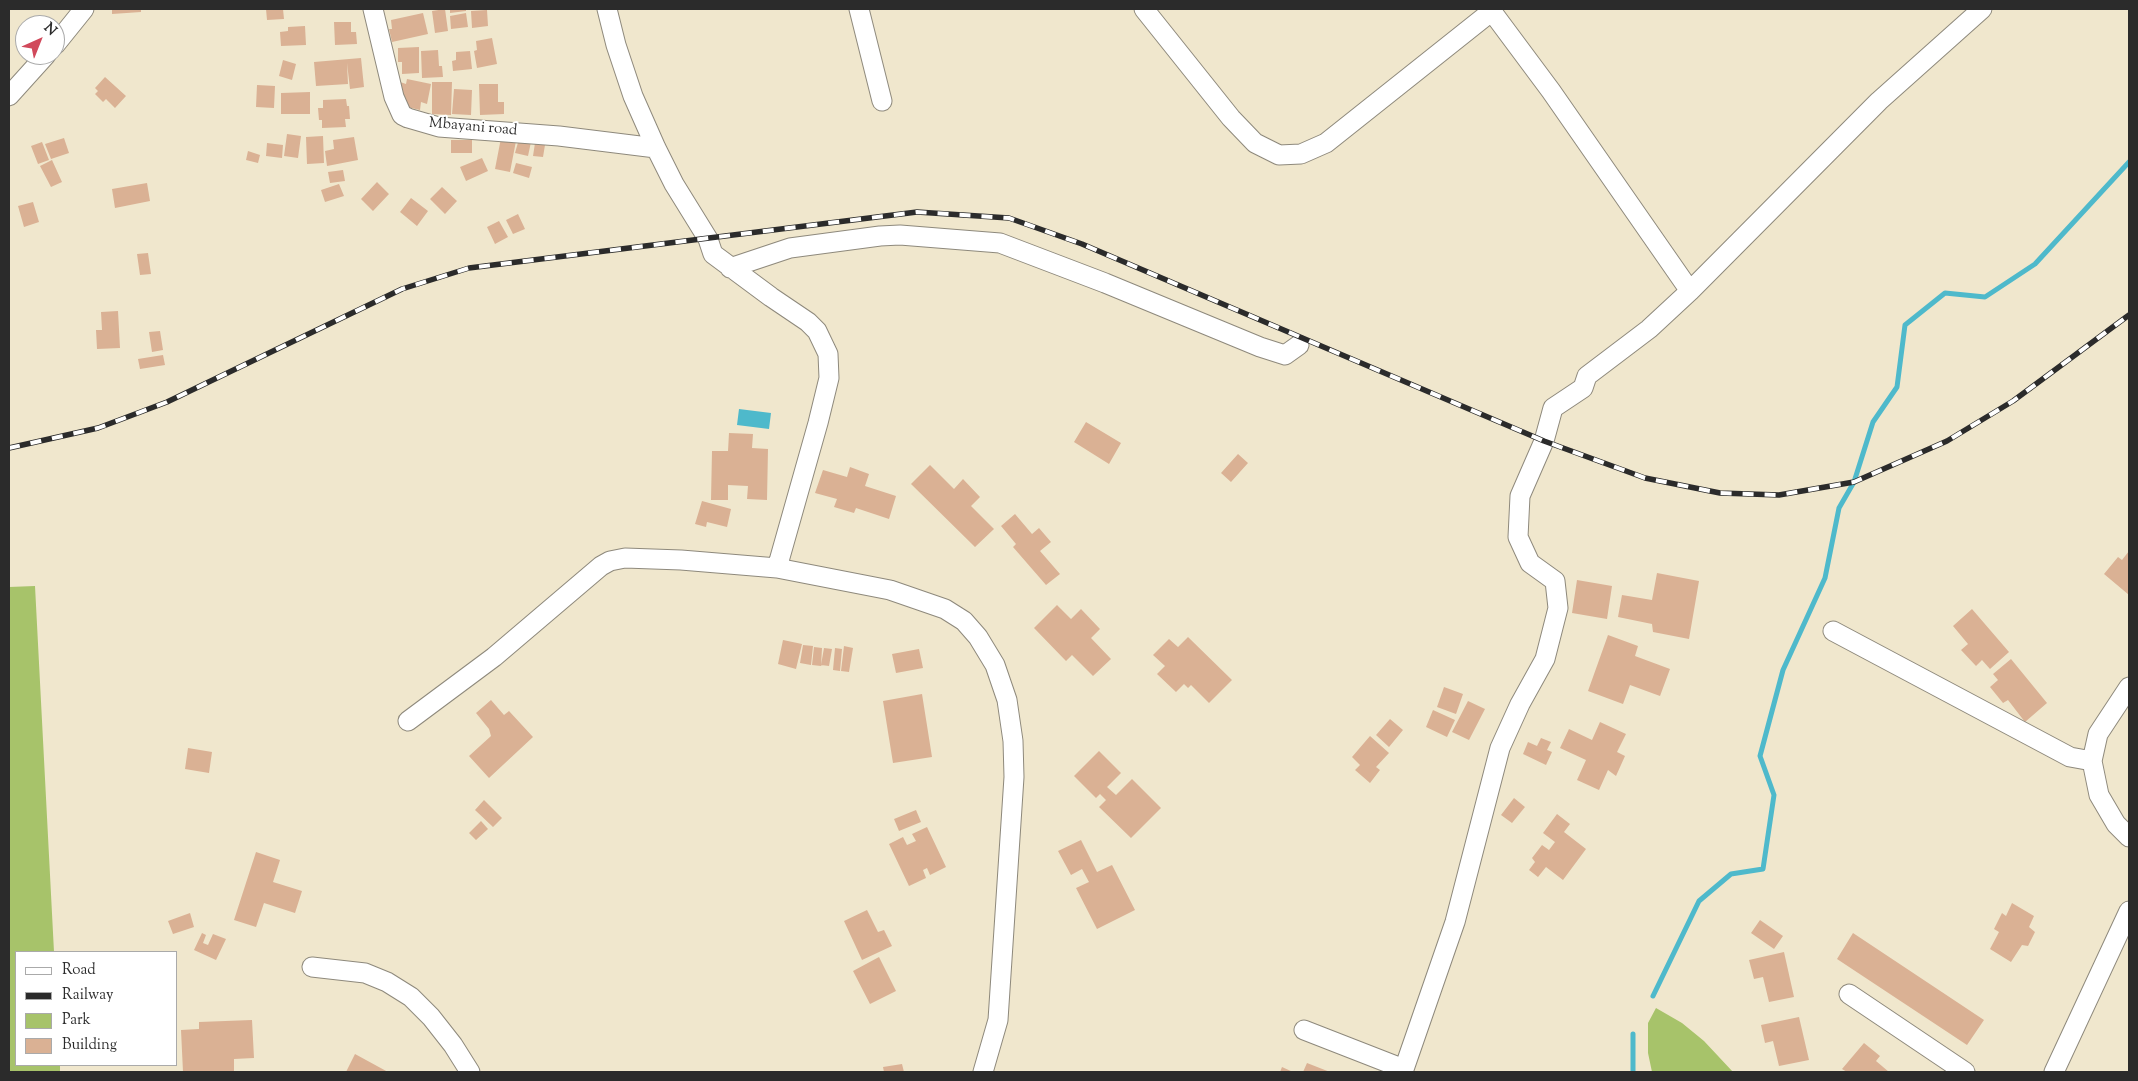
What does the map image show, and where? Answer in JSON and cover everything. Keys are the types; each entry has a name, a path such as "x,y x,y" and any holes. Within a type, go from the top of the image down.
{"street":[{"path":"65,33 84,9"},
{"name":"Mbayani road","path":"374,9 394,97 402,115 408,118 439,127 559,136 656,148"},
{"path":"607,9 616,45 633,96 674,184 708,239 713,254 808,322 817,331 828,354 829,378 777,568"},
{"path":"859,9 882,101"},
{"path":"1144,9 1231,118 1255,143 1279,155 1301,154 1326,143 1491,10 1551,91 1690,291"},
{"path":"1304,1030 1403,1071 1455,922 1500,748 1520,704 1545,659 1558,608 1555,581 1530,563 1518,537 1520,496 1544,441 1553,408 1584,388 1587,376 1649,328 1690,291 1879,101 1975,11"},
{"path":"9,96 37,65"},
{"path":"730,268 790,248 900,234 1000,243 1105,283 1260,347 1285,355 1299,345"},
{"path":"408,720 494,657 601,566 610,561 625,558 681,560 777,568 890,590 946,609 964,621 978,637 996,665 1007,700 1013,741 1014,777 998,1020 983,1072"},
{"path":"1834,631 2070,757 2092,761"},
{"path":"2129,687 2098,734 2092,761 2099,795 2116,824 2129,837"},
{"path":"2054,1072 2129,911"},
{"path":"312,967 365,973 387,982 411,997 431,1017 453,1045 470,1072"},
{"path":"1849,994 1965,1072"}],"green space":[{"path":"35,586 54,951 15,951 15,1066 60,1066 60,1072 9,1072 9,587"},
{"path":"1656,1008 1682,1023 1704,1041 1733,1072 1652,1072 1648,1053 1648,1023"}],"water":[{"path":"739,409 771,413 769,429 737,425"}],"building":[{"path":"112,9 141,9 141,12 112,14"},
{"path":"266,9 283,9 284,19 267,20"},
{"path":"445,9 448,31 435,33 432,11"},
{"path":"450,9 466,9 466,11 450,13"},
{"path":"487,10 488,26 472,28 471,11"},
{"path":"423,13 428,34 392,42 389,29 392,29 391,20"},
{"path":"466,13 468,27 451,29 450,16"},
{"path":"334,22 351,22 351,32 356,32 357,44 335,45"},
{"path":"305,26 306,45 281,46 280,32 288,31 288,27"},
{"path":"492,38 497,64 477,68 474,51 477,50 476,41"},
{"path":"419,47 419,73 402,74 402,62 398,62 398,48"},
{"path":"438,50 439,66 442,66 443,77 422,78 421,51"},
{"path":"470,51 472,69 453,71 452,61 456,60 456,52"},
{"path":"361,58 364,87 350,89 347,63 348,84 316,86 314,62"},
{"path":"283,60 296,64 292,80 279,76"},
{"path":"105,77 126,96 115,108 106,99 103,102 95,94 98,91 95,88"},
{"path":"407,79 431,84 427,104 421,102 420,110 403,106 405,98 397,96 400,82 406,84"},
{"path":"432,82 452,82 451,115 432,114"},
{"path":"479,84 498,84 498,102 504,102 504,114 480,115"},
{"path":"257,85 275,86 274,108 256,107"},
{"path":"454,89 472,90 471,115 452,114"},
{"path":"310,92 310,114 281,114 281,93"},
{"path":"346,99 347,106 349,106 350,119 345,119 346,127 322,128 322,120 319,120 318,108 323,108 323,100"},
{"path":"287,134 301,136 298,158 284,156"},
{"path":"323,136 324,163 307,164 306,137"},
{"path":"354,137 358,160 327,166 325,151 334,149 333,140"},
{"path":"64,138 69,153 51,159 45,144"},
{"path":"501,138 516,141 510,172 495,169"},
{"path":"519,139 531,142 528,156 515,153"},
{"path":"451,140 472,140 472,153 451,153"},
{"path":"42,142 49,160 38,164 31,146"},
{"path":"267,143 283,145 282,158 266,156"},
{"path":"535,143 545,145 543,157 533,156"},
{"path":"248,151 260,155 258,163 246,160"},
{"path":"482,158 488,171 466,181 460,167"},
{"path":"52,160 62,182 51,187 40,166"},
{"path":"516,163 532,167 529,178 513,173"},
{"path":"343,170 345,181 330,183 328,172"},
{"path":"377,182 389,194 373,211 361,199"},
{"path":"147,183 150,201 115,208 112,189"},
{"path":"339,184 344,196 325,202 321,190"},
{"path":"442,187 457,201 445,214 430,199"},
{"path":"411,198 428,211 417,226 400,212"},
{"path":"33,202 39,222 24,227 18,206"},
{"path":"518,214 525,229 513,234 506,220"},
{"path":"499,221 508,237 495,244 487,227"},
{"path":"148,253 151,274 140,275 137,254"},
{"path":"118,311 120,348 97,349 96,330 102,330 101,312"},
{"path":"160,331 163,350 152,352 149,332"},
{"path":"163,355 165,365 140,369 138,359"},
{"path":"1086,422 1121,443 1109,464 1074,442"},
{"path":"729,433 753,434 752,448 768,449 767,500 747,499 748,486 728,485 728,500 711,500 712,451 728,451"},
{"path":"1238,454 1248,463 1231,482 1221,473"},
{"path":"930,465 954,489 963,479 980,497 971,506 994,529 975,547 911,484"},
{"path":"850,467 869,474 865,486 896,496 889,519 856,508 854,513 834,507 837,499 815,493 823,470 847,477"},
{"path":"702,501 731,509 727,527 707,522 706,527 695,524"},
{"path":"1015,514 1032,534 1039,528 1051,542 1040,551 1060,574 1046,585 1013,547 1016,544 1001,526"},
{"path":"2129,551 2129,595 2104,574 2118,557 2122,560"},
{"path":"1657,573 1699,581 1689,639 1653,632 1652,624 1618,617 1622,595 1652,600"},
{"path":"1577,580 1612,586 1607,619 1572,613"},
{"path":"1057,605 1071,619 1081,609 1100,629 1091,638 1111,659 1093,676 1072,655 1066,661 1034,628"},
{"path":"1972,609 2009,652 1990,669 1982,660 1976,666 1961,650 1968,644 1953,626"},
{"path":"1608,635 1638,646 1635,656 1670,669 1660,696 1630,685 1623,704 1588,691"},
{"path":"1188,637 1232,680 1209,703 1191,685 1188,688 1184,684 1176,692 1157,674 1165,666 1153,655 1169,639 1178,647"},
{"path":"783,640 802,644 796,669 778,664"},
{"path":"803,645 813,646 811,665 800,663"},
{"path":"844,646 853,648 849,672 841,671"},
{"path":"814,647 822,648 821,666 812,665"},
{"path":"824,648 832,649 829,666 821,665"},
{"path":"835,648 842,649 840,671 833,670"},
{"path":"919,649 923,668 896,673 892,654"},
{"path":"2011,659 2047,703 2025,722 2008,700 2003,703 1990,687 1998,680 1993,674"},
{"path":"1444,687 1463,694 1456,714 1437,707"},
{"path":"922,694 932,757 893,763 883,701"},
{"path":"491,700 504,715 509,711 533,737 489,778 469,756 491,736 489,729 476,713"},
{"path":"1468,701 1485,709 1469,740 1452,732"},
{"path":"1433,710 1455,720 1447,737 1426,727"},
{"path":"1390,719 1403,730 1389,747 1376,735"},
{"path":"1600,722 1626,734 1617,752 1625,756 1616,776 1608,770 1599,790 1577,780 1586,760 1560,748 1569,729 1592,740"},
{"path":"1370,736 1389,753 1376,767 1380,770 1370,783 1355,770 1360,765 1352,757"},
{"path":"1541,738 1551,742 1547,750 1552,752 1546,765 1523,754 1528,742 1537,746"},
{"path":"188,748 212,752 209,773 185,769"},
{"path":"1099,751 1121,773 1107,787 1116,795 1132,779 1161,808 1131,838 1099,807 1106,800 1100,794 1096,798 1074,776"},
{"path":"1514,798 1525,807 1512,823 1501,815"},
{"path":"484,800 502,818 493,827 475,810"},
{"path":"916,810 921,822 899,831 894,819"},
{"path":"1557,814 1570,824 1564,832 1586,849 1563,880 1546,867 1538,877 1529,870 1535,862 1532,858 1542,845 1549,850 1555,842 1543,833"},
{"path":"481,821 488,829 476,840 469,833"},
{"path":"927,827 946,867 930,875 927,868 923,870 926,878 909,886 889,844 903,837 907,845 916,841 912,834"},
{"path":"1081,840 1097,872 1112,865 1135,910 1097,929 1076,888 1089,882 1082,869 1071,875 1058,851"},
{"path":"256,852 280,860 273,882 302,891 295,913 264,903 256,927 234,920"},
{"path":"2012,903 2034,916 2029,927 2035,932 2028,946 2022,945 2011,962 1990,949 1999,932 1994,929 2002,913 2006,916"},
{"path":"867,910 878,932 884,930 892,946 862,960 844,921"},
{"path":"190,913 194,927 173,934 168,921"},
{"path":"1760,920 1783,936 1774,949 1751,933"},
{"path":"202,933 206,935 203,943 208,945 213,934 226,939 216,960 194,950"},
{"path":"1853,933 1984,1020 1967,1045 1837,959"},
{"path":"1784,952 1794,997 1769,1002 1763,977 1754,979 1749,960"},
{"path":"879,957 896,991 870,1004 853,971"},
{"path":"1799,1017 1809,1060 1779,1066 1773,1041 1765,1043 1761,1025"},
{"path":"252,1020 254,1058 234,1059 234,1072 183,1072 181,1030 199,1029 199,1022"},
{"path":"1864,1043 1880,1056 1876,1061 1889,1072 1847,1072 1842,1069"},
{"path":"355,1054 388,1072 346,1072"},
{"path":"1307,1063 1330,1072 1303,1072"},
{"path":"902,1064 904,1072 884,1072 883,1067"},
{"path":"1282,1067 1293,1072 1280,1072"}],"waterway":[{"path":"1653,996 1699,901 1731,874 1763,869 1774,795 1760,756 1783,670 1825,578 1839,508 1854,482 1873,422 1897,387 1905,325 1945,293 1985,297 2035,264 2129,162"},
{"path":"1633,1034 1633,1072"}],"railway":[{"path":"9,448 98,428 167,402 402,289 469,268 917,212 1009,218 1082,244 1544,441 1645,478 1720,493 1779,495 1854,482 1947,441 2013,401 2129,315"}]}
